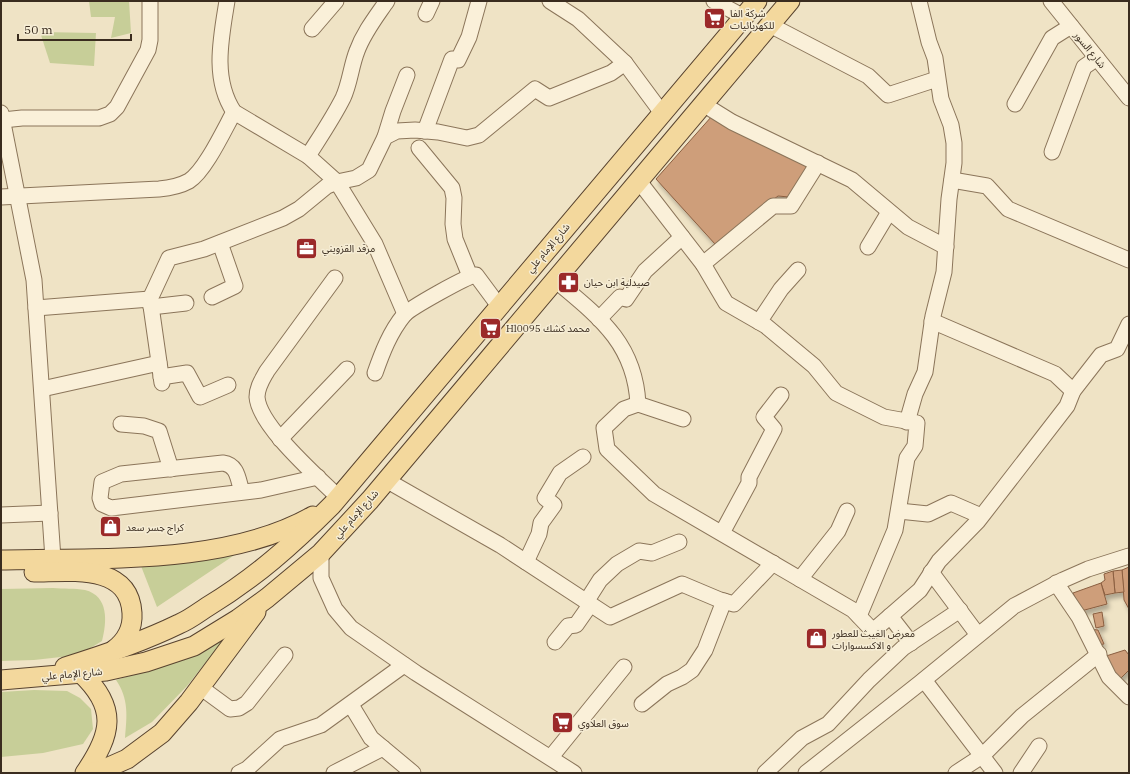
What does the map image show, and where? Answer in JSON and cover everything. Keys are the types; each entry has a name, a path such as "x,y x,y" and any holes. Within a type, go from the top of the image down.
{"main road":[{"name":"شارع الإمام علي","path":"29,678 110,653 180,624 224,597 260,571 293,544 335,501 757,1"},
{"name":"شارع الإمام علي","path":"29,678 106,672 146,662 194,646 238,619 267,598 321,554 386,480 790,1"},
{"path":"1,560 180,555 232,546 274,535 295,526 335,501 357,514"},
{"path":"1,573 89,571 105,576 116,583 128,597 132,608 133,620 127,636 110,653"},
{"path":"90,773 102,770 127,758 162,733 200,687 267,598"},
{"path":"81,673 94,685 104,701 107,719 106,738 98,754 85,773"},
{"path":"1,680 29,678"}],"street":[{"path":"53,559 34,280 2,116 22,118 99,118 110,114 122,99 148,50 151,29 150,1"},
{"path":"227,1 222,32 220,65 226,101 234,112 308,156 337,182 375,244 405,314"},
{"path":"312,29 336,1"},
{"path":"308,156 343,97 364,35 387,1"},
{"path":"425,131 452,60 458,60 469,37 479,1"},
{"path":"550,1 578,19 625,63 662,113"},
{"path":"714,1 744,17"},
{"path":"907,422 915,394 925,372 932,321 944,272 954,143 937,79 935,58 929,42 919,1"},
{"name":"شارع السور","path":"1051,1 1129,98"},
{"path":"770,25 868,76 888,95 937,79"},
{"path":"1015,104 1052,38 1071,26"},
{"path":"1052,152 1084,66 1097,58"},
{"path":"385,137 397,131 425,131 467,138 479,135 535,89 549,98 611,73 625,63"},
{"path":"228,385 200,397 187,373 161,380 150,303 169,258 220,243 283,218 299,208 327,186 356,178 369,170 385,137 407,75"},
{"path":"703,104 732,122 852,180 908,227 946,247"},
{"path":"1,197 159,189 178,186 191,180 207,160 234,112"},
{"path":"419,148 452,188 454,198 453,224 455,239 470,276"},
{"path":"703,264 773,206 791,206 818,163"},
{"path":"638,180 703,264 726,303 759,322 814,366 836,393 884,417 917,423 915,446 908,458 895,530 859,616"},
{"path":"952,180 987,186 1008,209 1129,260"},
{"path":"868,247 889,212"},
{"path":"599,319 620,296 626,299 645,271 682,237"},
{"path":"212,297 235,286 220,243"},
{"path":"759,322 781,290 798,270"},
{"path":"375,373 385,347 405,314 470,276 476,275 499,306"},
{"path":"335,278 267,372 258,386 257,398 262,412 280,439 318,477 335,501"},
{"path":"555,280 599,319 620,343 637,383 638,404"},
{"path":"36,308 186,303"},
{"path":"932,321 1055,374 1073,391"},
{"path":"683,419 638,404 624,409 604,428 607,449 654,494 853,610 873,630 920,590 939,560 982,516 1066,406 1073,391 1101,355 1117,349 1125,341 1129,324"},
{"path":"42,388 159,363"},
{"path":"280,439 346,369"},
{"path":"722,533 749,483 749,477 774,429 764,417 781,395"},
{"path":"121,424 144,426 159,432 171,469"},
{"path":"526,562 539,534 541,523 554,504 545,498 560,473 583,457"},
{"path":"242,492 236,469 230,464 223,463 120,474 102,482 100,498 102,504 111,508 261,490 318,477"},
{"path":"386,480 500,545 610,617 682,584 734,604 773,563"},
{"path":"898,511 928,514 951,503 982,516"},
{"path":"800,579 838,531 847,511"},
{"path":"1,514 50,513"},
{"path":"555,642 568,626 576,625 600,580 617,564 639,551 652,553 679,542"},
{"path":"321,554 321,578 335,609 351,628 404,665 574,773"},
{"path":"806,773 924,680 1014,606 1088,569 1129,556"},
{"path":"931,572 978,635"},
{"path":"1056,584 1079,617 1109,678 1129,697"},
{"path":"642,704 667,684 682,677 692,670 705,650 724,601"},
{"path":"765,773 802,738 828,724 869,680 911,643 960,610"},
{"path":"890,616 911,643"},
{"path":"956,773 982,756 1022,716 1098,654"},
{"path":"200,687 230,709 239,708 247,704 285,655"},
{"path":"239,773 247,769 280,739 321,725 351,705 404,665"},
{"path":"552,758 624,667"},
{"path":"924,680 995,773"},
{"path":"351,705 371,738 413,773"},
{"path":"1020,773 1039,746"},
{"path":"334,773 383,748"}],"green space":[{"path":"89,1 129,1 131,33 111,38 115,17 91,17"},
{"path":"40,32 96,33 94,66 50,63"},
{"path":"239,552 157,607 141,566 159,566"},
{"path":"53,588 85,590 93,593 98,598 102,604 105,618 102,641 79,655 34,660 1,661 1,589"},
{"path":"225,638 187,686 152,722 125,738 125,701 116,680 187,659"},
{"path":"34,690 67,691 80,698 91,709 93,729 83,744 43,753 1,757 1,692"}],"building":[{"path":"712,116 811,162 789,197 778,196 715,244 656,179"},
{"path":"1129,567 1129,609 1124,600 1122,570"},
{"path":"1122,570 1124,592 1115,593 1113,571"},
{"path":"1113,571 1115,593 1105,595 1101,583 1105,580 1104,574"},
{"path":"1101,583 1107,604 1081,611 1073,593"},
{"path":"1102,612 1104,626 1096,628 1093,614"},
{"path":"1089,629 1098,630 1104,644 1097,645"},
{"path":"1125,650 1129,655 1129,670 1118,681 1103,657"}],"place":[{"name":"شركة الفا للكهربائيات","path":"714,19"},
{"name":"مرقد القزويني","path":"307,248"},
{"name":"صيدلية ابن حيان","path":"568,282"},
{"name":"Hl0095 محمد كشك","path":"491,328"},
{"name":"كراج جسر سعد","path":"111,527"},
{"name":"معرض الغيث للعطور و الاكسسوارات","path":"816,639"},
{"name":"سوق العلاوي","path":"563,723"}]}
